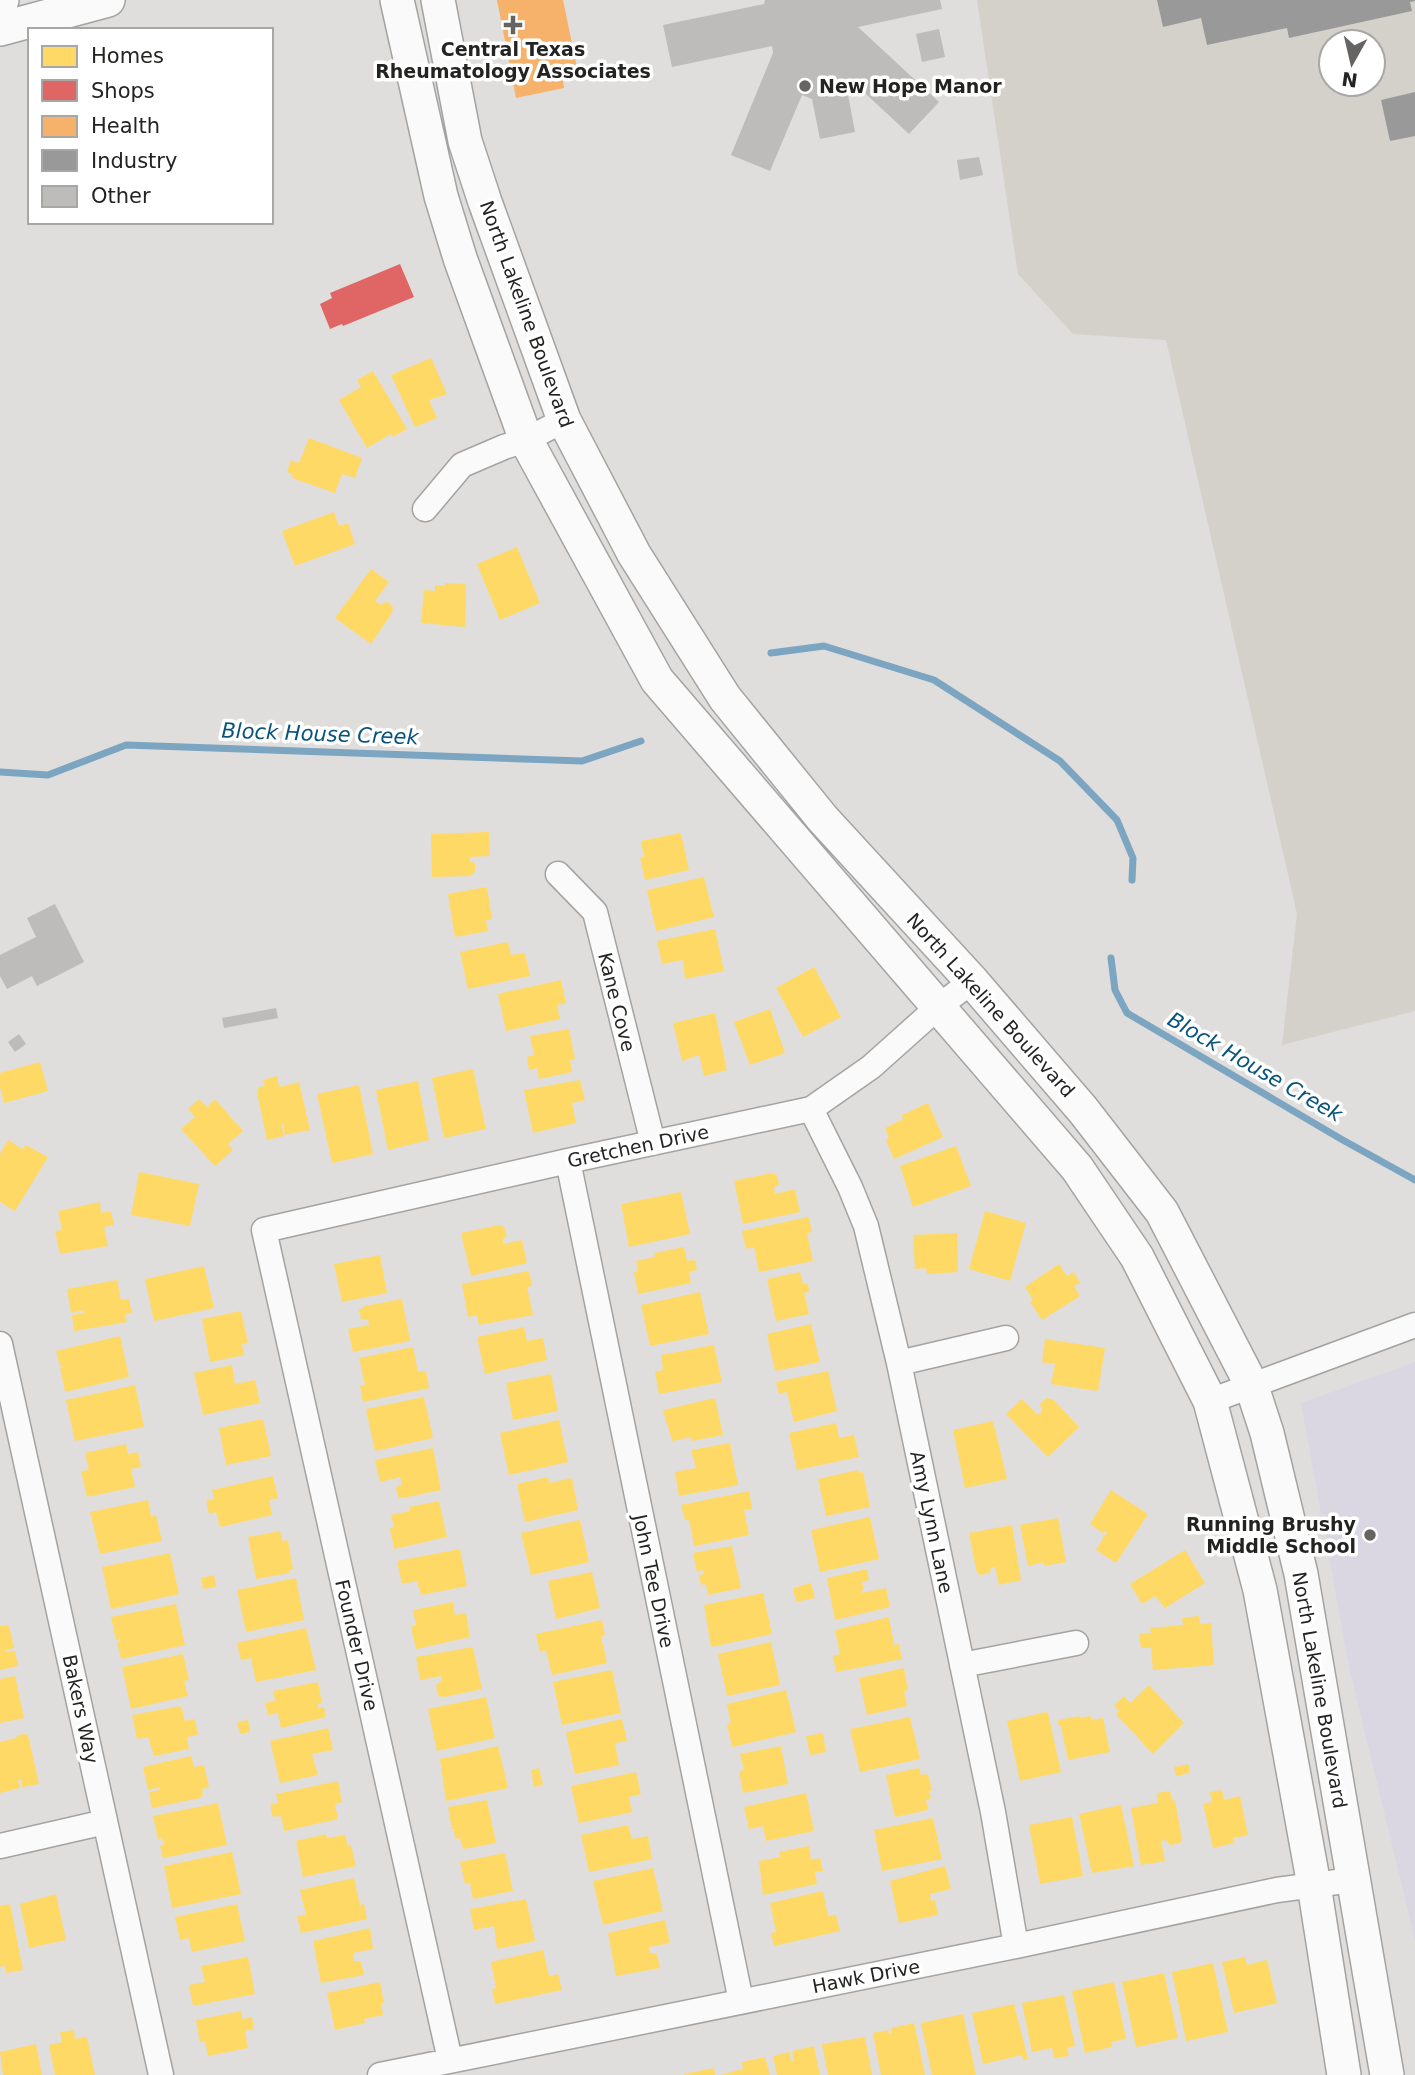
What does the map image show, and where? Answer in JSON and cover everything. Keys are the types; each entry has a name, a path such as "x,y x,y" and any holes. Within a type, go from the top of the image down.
{"main road":[{"path":"0,29 107,0"},
{"name":"North Lakeline Boulevard","path":"397,0 441,196 460,258 526,440 657,680 1077,1168 1137,1258 1210,1401 1260,1590 1314,1885 1344,2075"},
{"name":"North Lakeline Boulevard","path":"438,0 465,141 485,202 564,420 634,554 725,698 823,819 972,981 1083,1110 1162,1212 1251,1384 1267,1433 1301,1574 1387,2075"}],"street":[{"path":"425,509 462,465 526,440 564,420"},
{"name":"Kane Cove","path":"558,874 595,912 653,1143"},
{"name":"Gretchen Drive","path":"264,1230 811,1109 871,1067 937,1008 972,981"},
{"name":"Amy Lynn Lane","path":"811,1109 850,1187 866,1226 899,1363 993,1812 1016,1946"},
{"name":"John Tee Drive","path":"568,1161 741,2001"},
{"name":"Founder Drive","path":"264,1230 450,2060"},
{"path":"1210,1401 1415,1325"},
{"path":"899,1363 1006,1338"},
{"name":"Bakers Way","path":"0,1344 161,2075"},
{"path":"962,1665 1076,1643"},
{"path":"0,1846 105,1822"},
{"name":"Hawk Drive","path":"380,2075 1016,1946 1277,1890 1352,1880"}],"shaded area":[{"path":"977,0 1415,0 1415,1011 1282,1045 1297,914 1166,340 1073,334 1018,274"},
{"name":"Running Brushy Middle School","path":"1415,1362 1415,1940 1349,1667 1301,1403"}],"building: Homes":[{"path":"431,358 447,394 429,400 437,418 415,427 391,375"},
{"path":"373,371 407,429 393,437 391,434 367,448 339,400 361,387 357,380"},
{"path":"309,438 362,458 355,478 342,474 335,493 292,478 293,475 287,472 291,460 299,463"},
{"path":"334,512 339,526 348,523 355,544 295,566 282,531"},
{"path":"517,547 540,603 500,620 477,564"},
{"path":"371,569 389,582 375,601 381,605 387,601 393,607 392,613 371,644 335,618"},
{"path":"445,583 466,584 465,627 421,623 424,590 435,591 435,585 445,586"},
{"path":"489,832 490,856 470,857 469,861 475,863 475,872 470,876 432,877 431,834"},
{"path":"681,833 689,870 645,880 640,858 644,857 641,841"},
{"path":"704,877 714,917 656,931 647,890"},
{"path":"487,887 492,919 486,920 488,931 455,937 448,894"},
{"path":"715,929 724,971 685,979 683,960 662,964 657,941"},
{"path":"508,942 511,955 525,953 530,976 468,989 460,952"},
{"path":"814,967 841,1017 803,1037 776,988"},
{"path":"561,980 566,1003 557,1005 560,1019 506,1031 498,994"},
{"path":"770,1009 785,1053 750,1065 734,1022"},
{"path":"715,1013 727,1070 704,1076 699,1055 682,1061 673,1023"},
{"path":"569,1029 575,1059 570,1060 572,1072 539,1079 537,1068 529,1070 527,1057 534,1055 530,1036"},
{"path":"40,1062 48,1091 4,1103 0,1073"},
{"path":"473,1069 486,1129 444,1138 432,1078"},
{"path":"277,1076 279,1087 299,1082 310,1130 285,1135 281,1124 284,1136 267,1140 257,1092 259,1087 265,1086 263,1080"},
{"path":"580,1080 585,1100 572,1103 576,1123 533,1133 524,1090"},
{"path":"418,1081 429,1140 388,1150 376,1090"},
{"path":"359,1085 373,1154 332,1163 317,1094"},
{"path":"199,1099 207,1107 215,1099 243,1131 228,1144 233,1150 215,1166 181,1129 195,1117 188,1109"},
{"path":"928,1103 943,1137 894,1159 886,1140 889,1138 885,1128 903,1119 902,1115"},
{"path":"8,1140 23,1149 26,1145 48,1157 15,1211 0,1202 0,1154"},
{"path":"956,1146 971,1186 913,1207 900,1166"},
{"path":"139,1172 199,1184 190,1226 131,1215"},
{"path":"771,1173 777,1175 779,1184 774,1188 775,1194 795,1189 800,1212 743,1224 734,1181"},
{"path":"681,1192 690,1234 629,1247 621,1204"},
{"path":"100,1202 101,1213 111,1211 114,1225 104,1227 108,1246 60,1254 55,1231 62,1230 58,1211"},
{"path":"985,1211 1026,1223 1010,1281 969,1269"},
{"path":"809,1217 812,1232 807,1233 813,1261 759,1272 754,1247 746,1249 742,1231"},
{"path":"499,1225 504,1227 507,1236 503,1239 503,1244 522,1240 527,1263 471,1276 461,1233"},
{"path":"957,1233 958,1272 927,1274 926,1268 915,1269 913,1235"},
{"path":"684,1247 687,1261 695,1260 697,1270 689,1272 691,1283 638,1294 634,1272 638,1271 636,1261 655,1257 654,1253"},
{"path":"380,1255 387,1293 342,1302 334,1264"},
{"path":"1059,1264 1067,1276 1074,1272 1080,1283 1074,1286 1080,1296 1042,1320 1030,1302 1033,1300 1025,1287"},
{"path":"204,1266 214,1308 154,1321 145,1279"},
{"path":"529,1271 532,1286 527,1287 533,1315 479,1325 477,1315 468,1317 462,1284"},
{"path":"800,1272 803,1284 808,1283 809,1292 804,1293 809,1314 776,1321 767,1279"},
{"path":"117,1280 121,1300 129,1299 132,1313 125,1314 127,1322 74,1331 72,1315 84,1313 84,1310 71,1313 67,1289"},
{"path":"700,1292 709,1334 650,1346 641,1305"},
{"path":"402,1299 410,1341 353,1352 348,1329 369,1325 368,1320 361,1319 359,1310 365,1306"},
{"path":"241,1311 248,1343 242,1344 244,1355 210,1362 202,1319"},
{"path":"811,1324 820,1362 775,1371 767,1334"},
{"path":"524,1327 527,1341 543,1338 547,1360 485,1374 477,1337"},
{"path":"120,1336 129,1377 65,1392 60,1368 64,1367 60,1366 56,1351"},
{"path":"1045,1339 1105,1348 1098,1391 1051,1384 1055,1364 1042,1362"},
{"path":"714,1345 722,1382 659,1394 655,1372 663,1370 661,1355"},
{"path":"413,1347 418,1372 426,1371 429,1388 363,1402 360,1386 365,1385 359,1358"},
{"path":"232,1365 235,1384 255,1380 260,1403 203,1415 194,1373"},
{"path":"828,1371 837,1411 794,1422 787,1392 779,1394 776,1382"},
{"path":"551,1374 558,1411 513,1420 506,1383"},
{"path":"135,1385 144,1427 75,1441 66,1400"},
{"path":"424,1397 433,1438 375,1451 366,1409"},
{"path":"715,1398 723,1435 692,1441 691,1437 672,1441 663,1410"},
{"path":"1047,1398 1054,1400 1079,1427 1048,1457 1006,1414 1022,1399 1038,1415 1042,1411 1040,1404"},
{"path":"263,1419 271,1456 226,1465 219,1428"},
{"path":"559,1420 568,1462 509,1475 500,1433"},
{"path":"993,1421 1007,1479 965,1488 953,1430"},
{"path":"836,1423 839,1438 854,1435 859,1457 797,1470 789,1433"},
{"path":"730,1443 738,1485 679,1496 675,1472 696,1468 691,1450"},
{"path":"126,1444 128,1454 138,1452 141,1467 131,1469 135,1487 87,1497 81,1471 89,1470 85,1453"},
{"path":"433,1448 441,1490 403,1498 398,1497 396,1487 402,1484 400,1477 380,1482 375,1460"},
{"path":"858,1470 859,1473 863,1472 870,1507 826,1516 818,1479"},
{"path":"273,1476 278,1498 269,1500 272,1515 220,1527 216,1512 209,1514 206,1501 214,1499 212,1490"},
{"path":"548,1477 549,1483 572,1478 578,1510 525,1522 517,1484"},
{"path":"1111,1490 1148,1514 1116,1563 1096,1550 1107,1532 1103,1533 1090,1524"},
{"path":"749,1491 752,1509 744,1510 749,1535 694,1546 689,1519 685,1520 681,1505"},
{"path":"148,1500 151,1516 156,1515 162,1541 100,1554 90,1512"},
{"path":"439,1501 447,1537 394,1549 390,1528 394,1527 391,1515 410,1511 409,1507"},
{"path":"870,1517 879,1559 820,1572 811,1530"},
{"path":"1058,1518 1066,1562 1044,1566 1044,1562 1028,1566 1020,1525"},
{"path":"580,1520 589,1562 531,1575 521,1533"},
{"path":"1012,1525 1021,1580 999,1585 995,1567 991,1567 990,1573 980,1575 976,1570 969,1533"},
{"path":"280,1531 282,1541 288,1540 293,1569 289,1570 289,1573 256,1579 248,1537"},
{"path":"732,1546 741,1588 708,1595 706,1584 701,1585 699,1575 704,1574 703,1570 697,1572 693,1553"},
{"path":"460,1549 467,1586 421,1595 417,1581 402,1584 397,1561"},
{"path":"1185,1550 1205,1583 1165,1608 1155,1596 1142,1604 1130,1584"},
{"path":"170,1553 179,1594 111,1609 102,1567"},
{"path":"867,1569 869,1580 862,1582 862,1593 886,1588 890,1607 835,1620 827,1578"},
{"path":"592,1572 600,1608 556,1619 548,1581"},
{"path":"214,1575 216,1587 203,1589 201,1578"},
{"path":"296,1578 304,1620 246,1632 237,1590"},
{"path":"811,1583 815,1598 796,1602 793,1588"},
{"path":"763,1593 772,1634 711,1647 704,1605"},
{"path":"453,1602 455,1615 466,1613 470,1637 416,1649 411,1627 416,1625 413,1610"},
{"path":"176,1604 185,1645 121,1659 117,1642 120,1642 120,1639 116,1640 111,1617"},
{"path":"1199,1616 1200,1624 1211,1623 1214,1665 1153,1670 1151,1648 1141,1648 1139,1634 1151,1633 1150,1628 1183,1625 1182,1618"},
{"path":"889,1617 894,1645 899,1644 902,1659 836,1672 833,1656 840,1654 835,1630"},
{"path":"602,1620 605,1635 601,1636 607,1663 552,1675 546,1650 540,1652 536,1634"},
{"path":"9,1625 14,1648 6,1650 15,1651 18,1666 0,1670 0,1626"},
{"path":"306,1628 316,1670 256,1682 251,1658 241,1660 237,1643"},
{"path":"771,1642 780,1685 727,1696 718,1654"},
{"path":"473,1647 482,1689 444,1697 438,1696 436,1685 442,1681 441,1676 420,1680 416,1657"},
{"path":"183,1654 189,1680 184,1681 188,1696 131,1709 122,1667"},
{"path":"904,1668 908,1690 904,1691 907,1706 867,1715 859,1678"},
{"path":"612,1670 621,1713 562,1725 553,1682"},
{"path":"15,1676 24,1718 0,1723 0,1679"},
{"path":"318,1682 322,1703 318,1704 318,1708 324,1707 326,1717 281,1728 278,1713 268,1715 265,1703 275,1701 273,1691"},
{"path":"1149,1685 1184,1723 1153,1754 1116,1714 1119,1711 1114,1705 1124,1696 1130,1703"},
{"path":"786,1690 796,1732 732,1747 727,1724 731,1723 727,1704"},
{"path":"486,1697 495,1738 437,1751 428,1709"},
{"path":"181,1706 185,1721 195,1719 198,1735 187,1737 189,1749 154,1756 148,1737 137,1739 132,1715"},
{"path":"1046,1712 1061,1772 1020,1781 1007,1721"},
{"path":"1091,1716 1091,1720 1103,1718 1110,1752 1068,1760 1058,1720"},
{"path":"910,1717 920,1759 860,1772 850,1729"},
{"path":"622,1719 627,1741 615,1743 619,1765 575,1774 566,1732"},
{"path":"248,1720 250,1732 240,1734 237,1722"},
{"path":"328,1728 333,1750 312,1754 318,1775 280,1783 270,1741"},
{"path":"823,1733 826,1752 810,1755 806,1736"},
{"path":"28,1735 39,1784 22,1787 21,1780 18,1780 20,1788 0,1793 0,1742"},
{"path":"498,1746 508,1788 446,1801 440,1759"},
{"path":"781,1746 788,1784 743,1793 739,1771 744,1770 740,1754"},
{"path":"191,1756 194,1767 204,1765 209,1787 202,1789 200,1798 152,1808 149,1792 160,1790 160,1787 148,1790 143,1767"},
{"path":"1188,1764 1190,1773 1176,1776 1174,1767"},
{"path":"539,1768 543,1785 534,1787 531,1770"},
{"path":"919,1768 921,1775 928,1774 932,1790 929,1791 931,1799 926,1800 928,1810 895,1817 886,1775"},
{"path":"636,1772 641,1794 629,1797 632,1812 579,1823 571,1786"},
{"path":"338,1781 342,1802 335,1804 338,1819 284,1831 281,1816 273,1817 270,1805 278,1803 276,1794"},
{"path":"1222,1790 1224,1800 1240,1796 1248,1835 1233,1838 1234,1843 1213,1848 1203,1804 1212,1802 1210,1792"},
{"path":"1170,1791 1172,1801 1175,1800 1182,1839 1180,1843 1170,1845 1166,1840 1161,1841 1165,1861 1141,1865 1131,1808 1158,1803 1157,1793"},
{"path":"806,1793 814,1831 766,1841 763,1826 749,1829 744,1807"},
{"path":"487,1800 496,1843 463,1849 460,1838 455,1839 454,1830 458,1829 452,1829 448,1807"},
{"path":"218,1803 227,1845 163,1858 160,1846 164,1845 162,1838 158,1839 153,1816"},
{"path":"1121,1805 1134,1866 1092,1873 1079,1814"},
{"path":"1072,1817 1083,1876 1040,1884 1029,1825"},
{"path":"933,1818 942,1859 882,1871 874,1830"},
{"path":"628,1825 632,1839 648,1836 652,1859 589,1872 581,1835"},
{"path":"326,1834 327,1838 345,1835 348,1846 351,1845 356,1866 303,1877 296,1841"},
{"path":"809,1846 811,1860 820,1858 823,1871 815,1872 817,1884 763,1895 759,1861 780,1857 779,1852"},
{"path":"232,1852 241,1894 172,1908 164,1866"},
{"path":"505,1853 513,1891 473,1899 470,1883 465,1884 460,1862"},
{"path":"945,1866 951,1889 930,1894 931,1901 935,1900 938,1915 899,1923 890,1881"},
{"path":"653,1868 663,1911 603,1925 593,1881"},
{"path":"354,1878 360,1905 364,1904 367,1919 301,1933 297,1916 306,1915 300,1890"},
{"path":"823,1891 828,1916 836,1915 840,1931 774,1946 771,1933 776,1932 770,1903"},
{"path":"56,1894 66,1940 29,1948 20,1904"},
{"path":"526,1899 535,1941 497,1949 494,1926 474,1930 470,1909"},
{"path":"10,1904 23,1970 6,1973 5,1966 0,1967 0,1906"},
{"path":"237,1904 245,1941 192,1952 189,1938 180,1940 175,1917"},
{"path":"665,1920 670,1943 649,1947 650,1953 657,1954 660,1968 616,1976 608,1933"},
{"path":"370,1928 373,1949 353,1953 354,1961 361,1962 364,1975 321,1983 313,1941"},
{"path":"543,1950 549,1976 558,1974 562,1990 495,2004 492,1989 496,1988 491,1962"},
{"path":"248,1957 255,1994 193,2006 189,1985 205,1982 201,1966"},
{"path":"1245,1957 1247,1965 1267,1960 1277,2003 1234,2013 1222,1962"},
{"path":"1213,1963 1228,2032 1186,2041 1172,1972"},
{"path":"1164,1973 1178,2038 1136,2047 1122,1982"},
{"path":"380,1982 383,2015 364,2019 365,2023 335,2030 327,1993"},
{"path":"1114,1982 1126,2039 1111,2042 1112,2047 1085,2053 1072,1991"},
{"path":"1064,1995 1075,2046 1067,2048 1069,2056 1054,2058 1052,2048 1032,2052 1022,2003"},
{"path":"1014,2004 1028,2059 1023,2060 1022,2055 983,2064 972,2013"},
{"path":"241,2011 242,2019 252,2017 254,2029 245,2031 248,2048 208,2056 205,2041 200,2042 196,2020"},
{"path":"963,2014 976,2075 932,2075 921,2023"},
{"path":"914,2023 925,2075 881,2075 873,2033 888,2030 889,2034 892,2034 891,2028"},
{"path":"74,2030 75,2039 87,2037 95,2075 55,2075 49,2045 62,2042 60,2032"},
{"path":"865,2037 872,2075 828,2075 822,2044"},
{"path":"36,2044 42,2075 3,2075 0,2052"},
{"path":"814,2046 820,2075 777,2075 773,2056 789,2052 791,2061 794,2061 792,2051"},
{"path":"765,2057 770,2075 720,2075 743,2069 742,2062"},
{"path":"714,2068 715,2075 684,2075 684,2074"}],"building: Shops":[{"path":"400,264 414,297 330,329 320,304 332,298 330,293"}],"building: Health":[{"path":"497,0 563,0 579,77 563,80 564,88 516,98"}],"building: Industry":[{"path":"1157,0 1415,0 1410,2 1412,11 1335,28 1317,28 1317,32 1289,38 1287,28 1207,45 1201,18 1163,27"},
{"path":"1415,92 1415,136 1390,141 1381,100"}],"building: Other":[{"name":"New Hope Manor","path":"765,0 940,0 942,9 858,27 939,102 909,134 853,82 847,89 855,132 820,139 812,99 802,95 770,171 731,155 773,53 772,46 672,67 663,25 764,4"},
{"path":"939,29 945,57 922,62 916,34"},
{"path":"979,157 983,175 960,180 957,160"},
{"path":"55,904 84,962 37,986 32,976 7,989 0,976 0,955 36,937 27,918"},
{"path":"276,1008 278,1018 224,1028 222,1018"},
{"path":"19,1034 26,1044 15,1052 8,1042"}],"waterway":[{"name":"Block House Creek","path":"771,653 824,646 934,680 1060,761 1117,820 1133,858 1132,880"},
{"name":"Block House Creek","path":"0,772 48,775 126,745 582,761 641,741"},
{"name":"Block House Creek","path":"1111,958 1115,990 1127,1013 1415,1180"}],"place":[{"name":"Central Texas Rheumatology Associates","path":"513,25"},
{"name":"New Hope Manor","path":"805,86"},
{"name":"Running Brushy Middle School","path":"1370,1535"}]}
